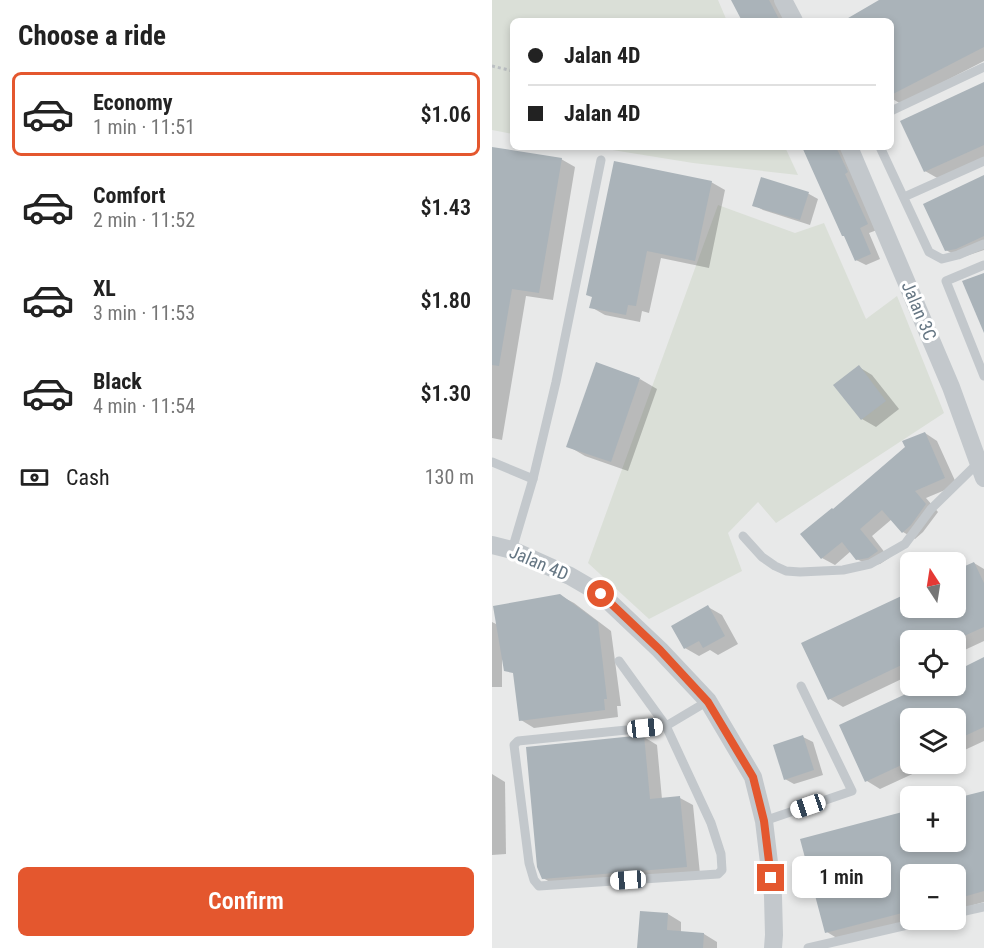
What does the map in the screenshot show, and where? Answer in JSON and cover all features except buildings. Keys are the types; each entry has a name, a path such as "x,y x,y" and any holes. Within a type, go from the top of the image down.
{"street":[{"path":"783,0 792,18"},
{"name":"Jalan 3C","path":"850,150 951,387 981,471"},
{"name":"Jalan 4D","path":"492,545 512,550 570,576 601,594 660,650 708,702 753,777 764,821 773,896 773,948"}],"lane":[{"path":"894,110 984,67"},
{"path":"881,150 929,252 942,259 984,244"},
{"path":"512,550 533,479 556,382 601,160"},
{"path":"904,197 984,161"},
{"path":"984,265 946,281 984,376"},
{"path":"492,462 533,479"},
{"path":"743,536 762,557 786,571 822,572 870,564 905,544 932,509 981,471"},
{"path":"619,661 666,726 711,824 721,854 722,870 718,874 539,886 534,880 529,863 514,745 518,741 666,726 708,702"},
{"path":"764,821 852,792 801,686"},
{"path":"966,911 984,907"},
{"path":"808,948 900,927"}],"path":[{"path":"492,66 510,70"}],"shaded area":[{"path":"492,0 984,0 984,948 492,948"},
{"path":"492,0 718,0 726,18 510,18 510,133 492,130"},
{"path":"613,150 786,150 798,175 693,163"},
{"path":"718,205 795,233 824,223 866,319 897,296 944,413 776,523 758,502 728,533 742,571 649,619 588,563"}],"route":[{"path":"601,594 660,650 708,702 753,777 764,821 771,878"}]}
